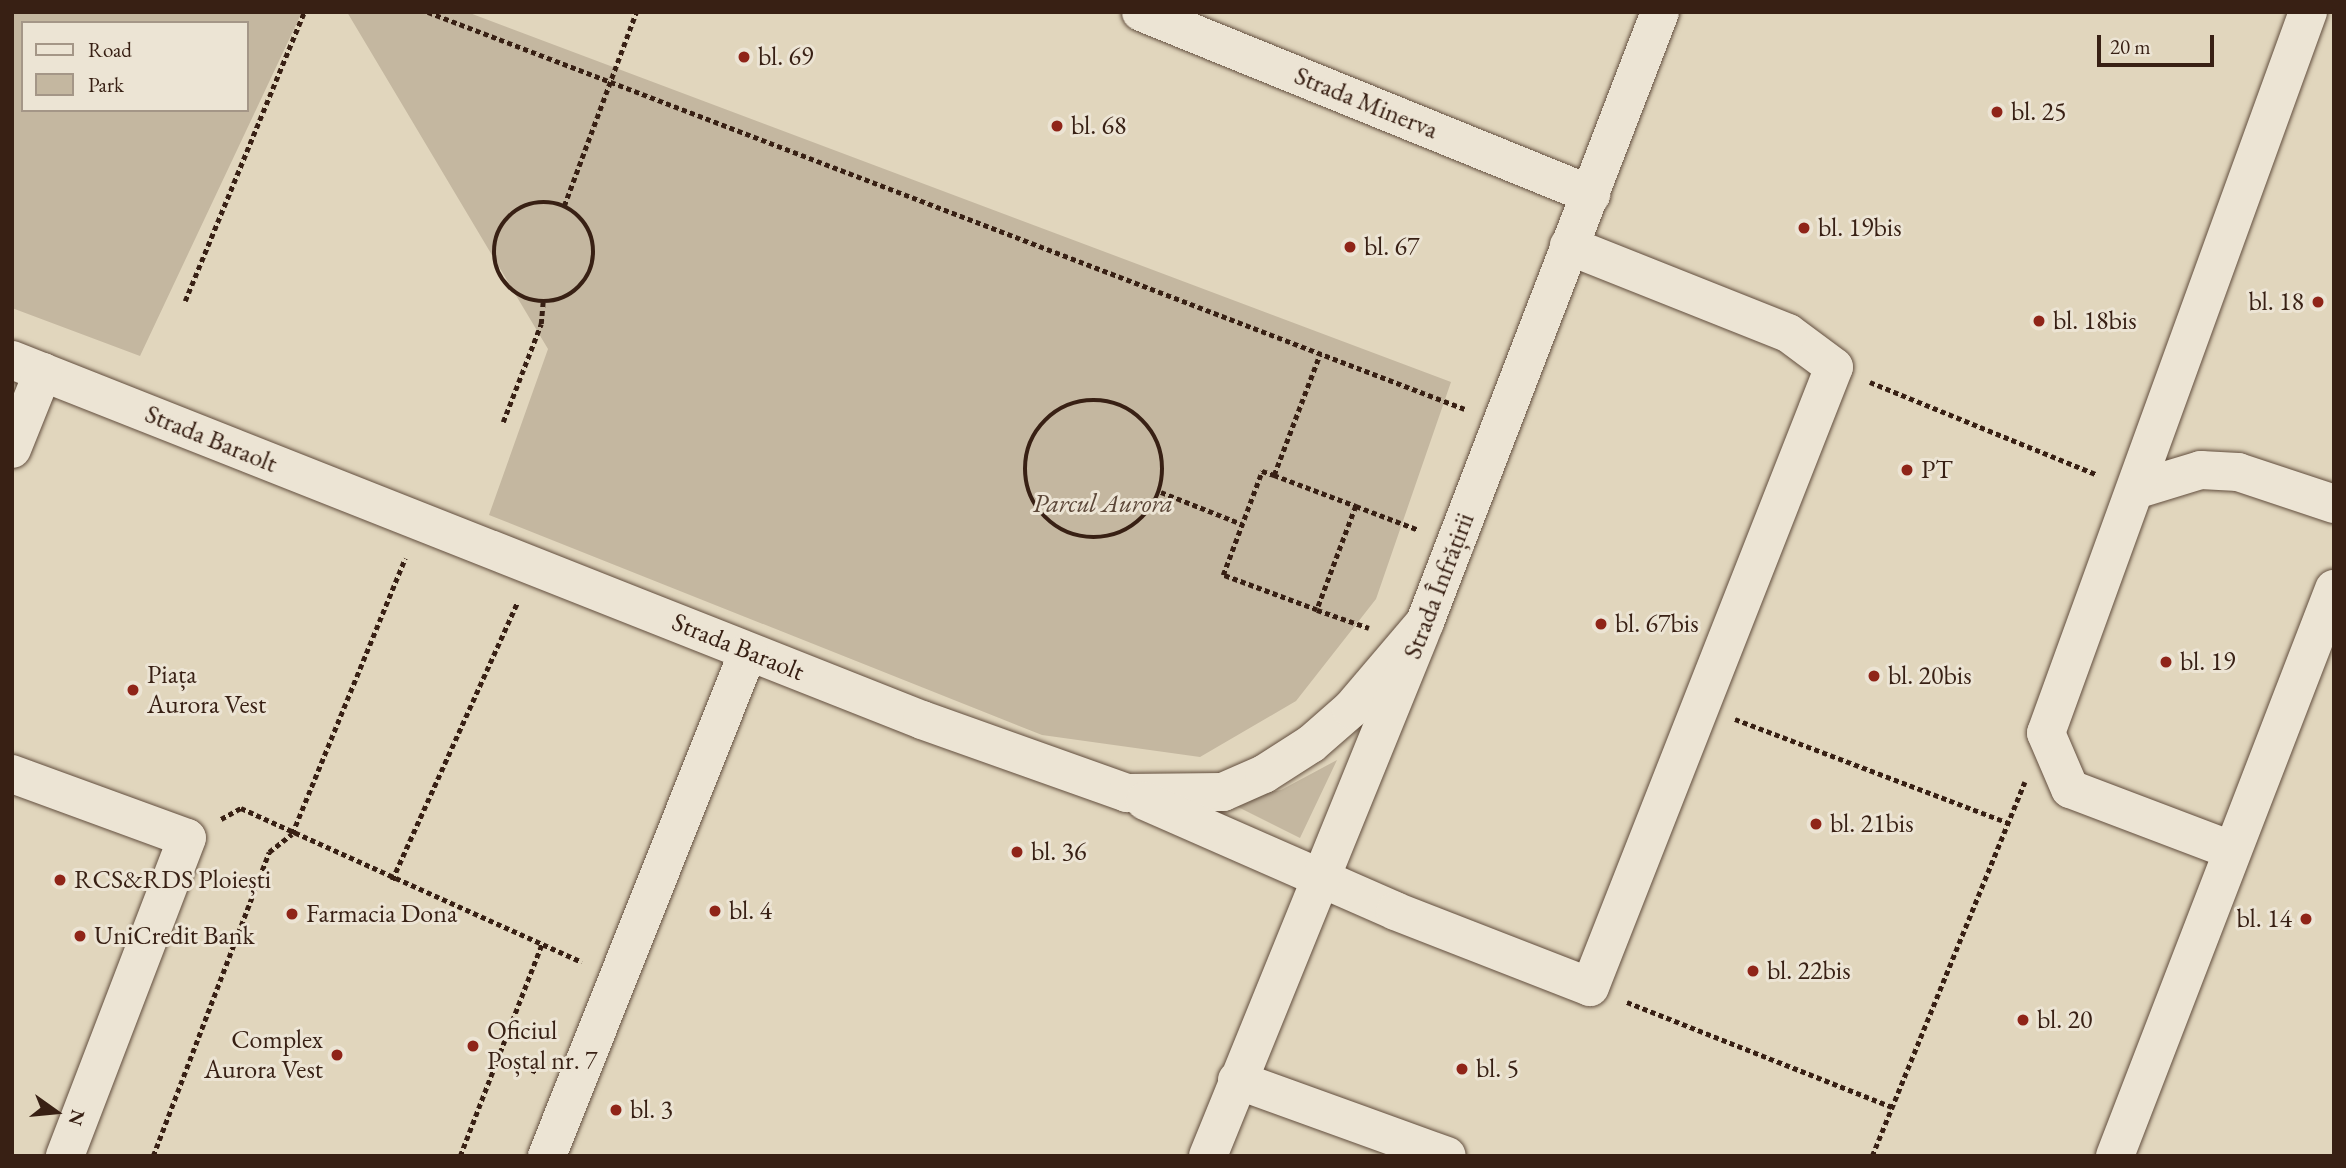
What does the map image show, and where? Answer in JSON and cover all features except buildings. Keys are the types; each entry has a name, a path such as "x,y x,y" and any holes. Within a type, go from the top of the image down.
{"street":[{"name":"Strada Înfrățirii","path":"1208,1156 1416,631 1455,544 1660,12"},
{"path":"2231,850 2070,789 2046,733 2308,12"},
{"name":"Strada Minerva","path":"1156,15 1591,195"},
{"path":"1127,793 1320,879 1590,987 1834,367 1788,333 1569,246"},
{"path":"12,449 28,366"},
{"name":"Strada Baraolt","path":"28,366 748,652 1084,781 1127,793 1223,792 1264,775 1351,709 1416,631"},
{"path":"2135,490 2202,470 2238,471 2334,504"},
{"path":"2115,1156 2334,589"},
{"path":"547,1156 616,976 748,652"},
{"path":"12,774 187,838 65,1156"},
{"path":"1237,1080 1447,1156"}],"path":[{"path":"185,301 304,12"},
{"path":"428,12 610,85 1501,423"},
{"path":"564,206 636,12"},
{"path":"546,201 564,206 586,224 592,238 591,269 572,293 543,302 513,292 495,266 493,250 505,221 516,210 546,201"},
{"path":"503,422 541,324 543,302"},
{"path":"1274,475 1320,354"},
{"path":"1834,367 2135,490"},
{"path":"1089,399 1110,401 1139,416 1158,442 1164,463 1161,492 1137,524 1116,536 1092,540 1069,535 1048,522 1033,504 1026,481 1026,457 1034,435 1049,416 1089,399"},
{"path":"1416,631 1317,610 1223,575 1262,471 1455,544"},
{"path":"1161,492 1242,524"},
{"path":"1317,610 1356,506"},
{"path":"153,1156 269,852 292,834 420,521"},
{"path":"392,880 534,565"},
{"path":"1702,706 2009,823"},
{"path":"1872,1156 2046,733"},
{"path":"187,838 241,808 392,880 616,976"},
{"path":"460,1156 542,944"},
{"path":"1590,987 1892,1107"}],"green space":[{"path":"12,12 302,12 140,356 12,308"},
{"name":"Parcul Aurora","path":"347,12 467,12 1451,382 1376,599 1296,701 1200,757 1042,735 489,515 548,349"},
{"path":"1337,760 1300,838 1224,800 1281,790"}],"place":[{"name":"bl. 69","path":"744,57"},
{"name":"bl. 25","path":"1997,112"},
{"name":"bl. 68","path":"1057,126"},
{"name":"bl. 19bis","path":"1804,228"},
{"name":"bl. 67","path":"1350,247"},
{"name":"bl. 18","path":"2318,302"},
{"name":"bl. 18bis","path":"2039,321"},
{"name":"PT","path":"1907,470"},
{"name":"bl. 67bis","path":"1601,624"},
{"name":"bl. 19","path":"2166,662"},
{"name":"bl. 20bis","path":"1874,676"},
{"name":"Piața Aurora Vest","path":"133,690"},
{"name":"bl. 21bis","path":"1816,824"},
{"name":"bl. 36","path":"1017,852"},
{"name":"RCS&RDS Ploiești","path":"60,880"},
{"name":"bl. 4","path":"715,911"},
{"name":"Farmacia Dona","path":"292,914"},
{"name":"bl. 14","path":"2306,919"},
{"name":"UniCredit Bank","path":"80,936"},
{"name":"bl. 22bis","path":"1753,971"},
{"name":"bl. 20","path":"2023,1020"},
{"name":"Oficiul Poștal nr. 7","path":"473,1046"},
{"name":"Complex Aurora Vest","path":"337,1055"},
{"name":"bl. 5","path":"1462,1069"},
{"name":"bl. 3","path":"616,1110"}]}
